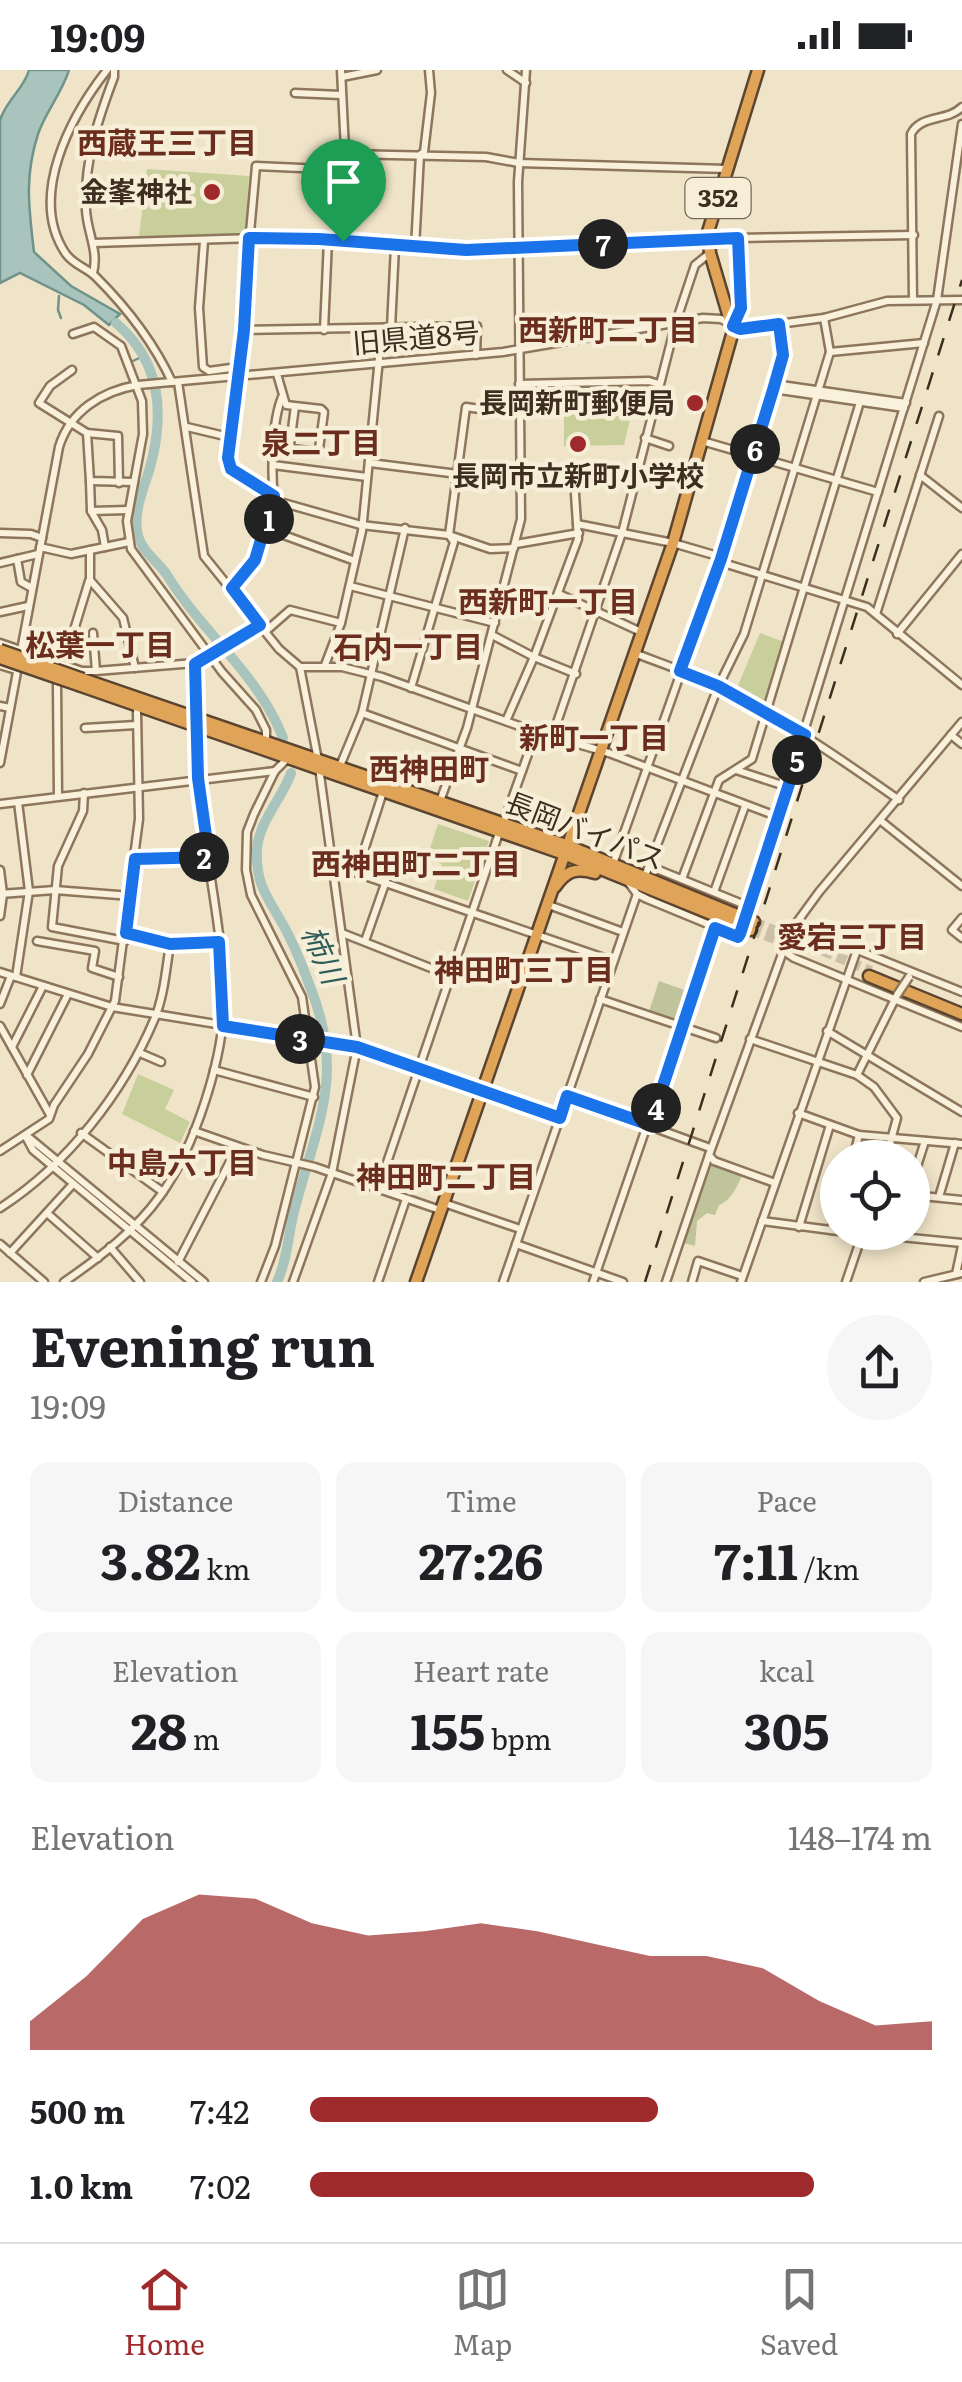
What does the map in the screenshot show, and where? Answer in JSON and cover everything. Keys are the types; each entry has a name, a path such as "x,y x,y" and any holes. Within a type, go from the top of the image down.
{"highway":[{"name":"352","path":"733,326 708,239 758,70"},
{"path":"416,1282 673,543 733,326"},
{"name":"長岡バイパス","path":"0,647 286,759 340,767 438,807"},
{"name":"長岡バイパス","path":"0,662 82,682"},
{"name":"長岡バイパス","path":"197,722 266,741 383,792 613,865 647,872 748,929"},
{"name":"長岡バイパス","path":"565,850 626,880 748,929"},
{"path":"547,901 560,880 574,870 626,880"},
{"path":"870,973 962,1010"}],"street":[{"path":"93,273 93,242 86,212 89,151 114,77 110,70 61,150 52,186 54,220 70,258 93,273 141,330 172,382 187,427 202,549 208,562 286,656 300,667 325,666 369,673 552,738 648,766 779,817"},
{"path":"343,241 346,170 341,74 377,70"},
{"path":"415,248 420,155 424,152 431,93 429,70"},
{"path":"507,70 526,83"},
{"path":"438,807 473,708 515,546 522,482 519,248 526,70"},
{"path":"295,92 341,94"},
{"path":"626,880 637,894 715,928 738,937 748,929 750,908 937,300 961,115 922,122 912,132 913,300"},
{"path":"345,154 727,169"},
{"path":"346,170 256,166 229,466 280,502 362,525 449,535 490,549 578,533"},
{"path":"93,242 249,238 415,248 519,248 914,235"},
{"path":"733,326 741,308 738,238"},
{"path":"204,240 199,308 203,367 209,371 238,367"},
{"path":"324,330 328,240"},
{"path":"325,666 341,623 362,525 378,364 387,328 395,246"},
{"path":"552,738 622,533 694,264 710,253"},
{"name":"旧県道8号","path":"140,385 519,350 676,322 721,318 740,329 824,318 878,302 962,300"},
{"path":"750,908 682,879 647,872 718,686 744,634 830,352 824,318"},
{"path":"613,865 721,559 753,456 783,355 779,324"},
{"path":"244,330 477,326 476,355"},
{"path":"73,334 94,327 121,346 140,385 144,424 128,510 128,542 137,562 256,710 266,730 266,741"},
{"path":"830,352 924,343"},
{"path":"72,370 54,381 39,402 88,433 118,436 119,482"},
{"path":"277,374 286,405 295,406 321,409 324,412 316,452 293,449 290,445 295,406"},
{"path":"519,384 660,384"},
{"path":"0,763 59,447 71,422 104,395 140,385"},
{"path":"774,387 905,405"},
{"path":"818,393 860,402 905,405"},
{"path":"232,588 255,560 266,529 274,496 271,489 282,398"},
{"path":"682,879 720,778 752,758 860,402"},
{"path":"411,688 454,542 449,535 466,406 521,416"},
{"path":"876,614 939,416"},
{"path":"187,427 229,436"},
{"path":"88,433 91,511 102,530 105,547"},
{"path":"645,438 670,446"},
{"path":"702,441 878,492"},
{"path":"370,464 522,482"},
{"path":"273,465 368,477"},
{"path":"920,475 962,508"},
{"path":"90,481 134,482"},
{"path":"506,721 559,594 578,533 574,494"},
{"path":"91,511 128,510"},
{"path":"576,524 673,543 857,603 960,681"},
{"path":"340,767 362,712 405,528"},
{"path":"266,529 355,561"},
{"path":"0,533 42,538"},
{"path":"0,563 39,551 71,554 128,542"},
{"path":"74,630 90,580 90,550"},
{"path":"898,634 962,554"},
{"path":"17,559 21,582 32,588"},
{"path":"90,580 123,618 135,668"},
{"path":"350,586 495,623"},
{"path":"559,594 642,632"},
{"path":"0,612 28,606"},
{"path":"0,647 82,671 96,671 195,664 290,610 341,623"},
{"path":"92,633 96,671"},
{"path":"492,635 576,674"},
{"path":"634,654 718,686 766,712 899,800"},
{"path":"0,662 16,670"},
{"path":"64,1282 132,1228 163,1192 194,1131 214,1070 223,1026 219,942 198,778 195,664"},
{"path":"293,1282 332,1173 357,1047 318,765 300,667"},
{"path":"57,685 58,796"},
{"path":"0,706 10,708"},
{"path":"0,1151 44,1123 88,1054 112,1007 135,859 140,785 136,712"},
{"path":"362,712 522,771"},
{"path":"666,1282 750,1039 795,924 962,722"},
{"path":"86,728 136,725"},
{"path":"378,1189 536,732"},
{"path":"951,736 962,744"},
{"path":"261,1282 298,1164 314,1097 313,1042 302,997 247,881 247,832 275,771 286,759"},
{"path":"735,770 788,787"},
{"path":"0,804 275,771"},
{"path":"358,872 383,792"},
{"path":"84,793 85,806 58,866 52,927 170,944 219,942"},
{"path":"0,1004 14,976 29,891 18,802"},
{"path":"714,892 746,806"},
{"path":"881,821 962,886"},
{"path":"135,859 209,857"},
{"path":"333,865 613,961"},
{"path":"0,870 0,916"},
{"path":"364,942 386,882"},
{"path":"2,894 54,890 131,896"},
{"path":"503,1282 637,894"},
{"path":"547,901 624,932"},
{"path":"962,918 952,930 962,938"},
{"path":"795,924 910,975 962,992"},
{"path":"594,1278 715,928"},
{"path":"342,933 451,976"},
{"path":"37,940 95,951 92,968 119,978"},
{"path":"0,1208 55,1164 130,1072 156,1016 170,944"},
{"path":"784,950 788,956 962,1028"},
{"path":"692,1282 698,1261 742,1279 857,950"},
{"path":"0,972 112,1007 357,1047 560,1118"},
{"path":"856,1075 910,975"},
{"path":"12,1047 43,986"},
{"path":"27,1075 68,994"},
{"path":"600,999 716,1038"},
{"path":"0,1026 50,1114"},
{"path":"827,1031 961,1110"},
{"path":"750,1039 856,1075 874,1088 897,1118 892,1138"},
{"path":"140,1053 161,1062"},
{"path":"214,1070 314,1097"},
{"path":"567,1096 650,1125 710,1152 714,1161 775,1184"},
{"path":"798,1113 859,1135 913,1140"},
{"path":"800,1227 830,1125"},
{"path":"194,1131 406,1199 520,1229"},
{"path":"81,1133 163,1192"},
{"path":"857,1140 859,1135"},
{"path":"26,1136 74,1183 204,1282"},
{"path":"930,1142 959,1144 939,1198"},
{"path":"178,1262 238,1147"},
{"path":"55,1164 192,1282"},
{"path":"10,1253 74,1183"},
{"path":"930,1197 962,1200"},
{"path":"378,1282 406,1199"},
{"path":"47,1213 98,1258"},
{"path":"762,1220 820,1229"},
{"path":"924,1282 959,1274 962,1244 930,1240"},
{"path":"0,1244 44,1282"},
{"path":"516,1244 594,1278 623,1282"},
{"path":"110,1248 140,1282"},
{"path":"846,1282 857,1250"}],"green space":[{"path":"147,169 249,176 245,234 139,237"},
{"path":"638,386 624,445 564,446 564,400 577,387"},
{"path":"760,633 784,642 764,705 736,690"},
{"path":"438,824 489,841 468,901 434,889 442,864 427,858"},
{"path":"659,981 690,992 678,1021 649,1011"},
{"path":"138,1074 174,1090 165,1109 190,1122 180,1143 122,1114"},
{"path":"710,1161 743,1173 734,1192 719,1205 715,1215 707,1213 697,1221 695,1246 680,1242"}],"water":[{"path":"29,70 69,70 41,126 31,165 34,252 71,286 120,314 109,325 84,305 20,273 0,283 0,120"}],"waterway":[{"path":"59,296 61,318"},
{"name":"柿川","path":"116,323 143,355 156,391 157,430 138,508 139,538 260,694 283,738"},
{"path":"131,362 143,356"},
{"name":"柿川","path":"277,1282 319,1123 327,1071 320,1016 297,952 262,885 257,863 262,829 291,773"}],"tunnel":[{"path":"754,922 871,971"},
{"path":"751,930 793,946"}],"railway":[{"path":"645,1282 962,280"}],"place":[{"name":"金峯神社","path":"212,192"},
{"name":"長岡新町郵便局","path":"695,403"},
{"name":"長岡市立新町小学校","path":"578,444"}],"district":[{"name":"西蔵王三丁目","path":"167,144"},
{"name":"西新町二丁目","path":"608,331"},
{"name":"泉二丁目","path":"321,444"},
{"name":"西新町一丁目","path":"548,603"},
{"name":"松葉一丁目","path":"100,646"},
{"name":"石内一丁目","path":"408,648"},
{"name":"新町一丁目","path":"594,739"},
{"name":"西神田町","path":"429,770"},
{"name":"西神田町二丁目","path":"416,865"},
{"name":"愛宕三丁目","path":"852,938"},
{"name":"神田町三丁目","path":"524,971"},
{"name":"中島六丁目","path":"182,1164"},
{"name":"神田町二丁目","path":"446,1178"}],"route":[{"path":"249,238 343,241 430,249 501,249 738,238 741,308 733,326 740,329 779,324 783,355 721,559 680,671 718,686 805,735 740,934 738,937 715,928 650,1125 567,1096 560,1118 357,1047 223,1026 219,942 170,944 126,933 135,859 209,857 198,778 195,664 260,625 232,588 255,560 274,496 231,469 228,458 244,330 249,238"}]}
